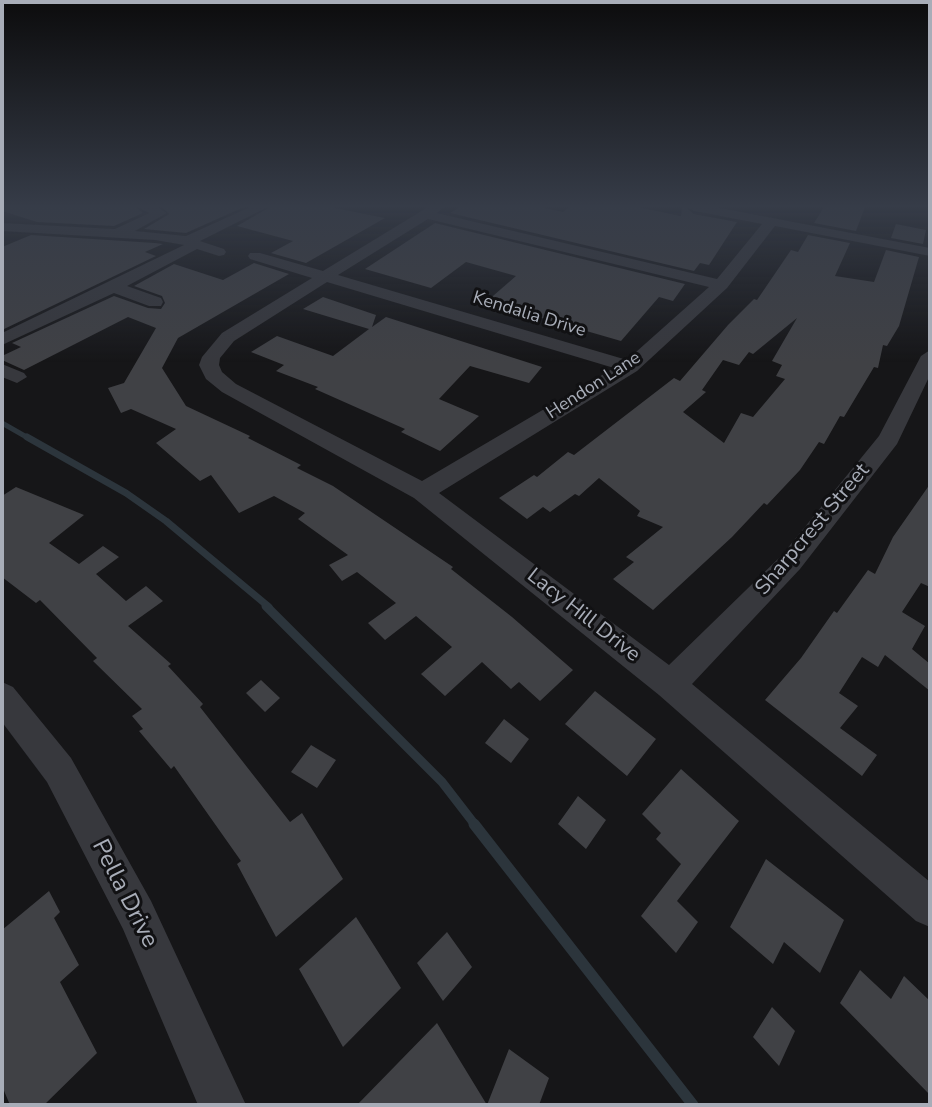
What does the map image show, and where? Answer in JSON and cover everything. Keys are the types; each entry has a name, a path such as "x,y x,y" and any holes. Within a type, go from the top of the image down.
{"street":[{"path":"2,340 114,287 164,259"},
{"name":"Kendalia Drive","path":"264,259 630,367"},
{"path":"325,276 353,259"},
{"path":"618,259 721,285"},
{"name":"Hendon Lane","path":"422,492 630,367 721,285 742,259"},
{"name":"Lacy Hill Drive","path":"325,276 216,348 209,365 213,375 229,388 422,492 670,685 930,907"},
{"path":"114,287 155,302"},
{"name":"Sharpcrest Street","path":"670,685 791,562 889,439 930,356"},
{"name":"Pella Drive","path":"2,697 59,770 137,915 213,1100"}],"building":[{"path":"2,259 150,259 2,330"},
{"path":"291,259 314,259 306,263"},
{"path":"381,259 581,259 685,284 673,301 659,297 621,341 486,302 516,276 466,262 431,288 365,269"},
{"path":"642,259 713,259 709,265 700,263 694,271"},
{"path":"785,259 843,259 835,276 874,282 883,259 919,259 899,326 887,346 883,345 878,368 874,367 824,444 819,442 800,470 767,505 764,503 732,537 653,610 613,579 634,562 626,557 663,527 637,516 640,511 599,478 579,496 575,494 550,512 543,507 527,519 499,498 534,475 537,477 568,452 574,455 674,378 680,381 728,325 754,299 757,300","holes":["797,318 772,361 782,365 776,376 785,379 753,417 741,413 724,443 683,412 706,392 702,390 723,360 739,365 749,352 753,354"]},
{"path":"254,263 289,274 178,338 162,368 186,406 250,436 248,438 301,465 297,468 333,486 453,567 451,569 573,670 540,701 519,682 511,689 482,662 445,696 421,674 452,647 416,616 385,640 368,623 396,603 357,572 342,581 329,565 348,555 298,519 305,513 274,496 239,513 211,475 200,481 156,443 176,429 131,409 121,413 108,388 124,383 156,328 128,317 24,370 2,360 2,356 21,347 12,343 114,296 148,308 161,309 165,303 162,296 134,286 174,264 223,280"},
{"path":"323,297 376,315 372,327 386,317 542,367 529,383 470,366 439,399 479,416 440,451 401,432 405,429 315,389 318,387 276,371 284,365 251,352 277,336 333,356 369,329 303,309"},
{"path":"930,484 930,587 921,583 902,612 925,626 912,649 930,664 930,691 885,655 878,667 862,657 839,693 858,706 840,728 877,755 862,776 765,700 801,658 834,611 837,613 868,570 875,574 893,537"},
{"path":"16,487 84,515 49,543 79,564 103,546 119,557 96,574 126,601 146,586 163,601 128,626 171,664 168,666 203,704 200,707 290,822 302,813 343,879 276,937 237,864 241,861 174,766 171,769 139,731 143,729 132,716 142,709 93,661 97,658 40,600 36,603 2,577 2,496"},
{"path":"261,680 280,698 265,712 246,693"},
{"path":"595,691 656,739 627,776 565,724"},
{"path":"504,719 529,739 511,763 485,743"},
{"path":"311,745 336,760 317,788 291,772"},
{"path":"681,769 739,821 677,901 698,922 676,953 641,916 681,864 656,839 661,833 642,814"},
{"path":"578,796 606,820 586,849 558,824"},
{"path":"766,859 844,920 820,973 784,942 773,964 730,927"},
{"path":"49,891 60,912 54,918 79,965 60,982 97,1053 44,1105 10,1105 2,1086 2,930"},
{"path":"356,917 401,988 343,1047 299,969"},
{"path":"447,932 472,967 443,1001 417,963"},
{"path":"860,970 891,999 904,976 930,1001 930,1095 840,1003"},
{"path":"772,1007 795,1031 779,1066 753,1037"},
{"path":"437,1023 487,1105 357,1105"},
{"path":"509,1049 549,1078 539,1105 487,1105"}],"waterway":[{"path":"2,423 30,439"},
{"path":"27,437 126,493 166,521 269,607"},
{"path":"266,606 442,782 476,826"},
{"path":"474,824 693,1105"}]}
